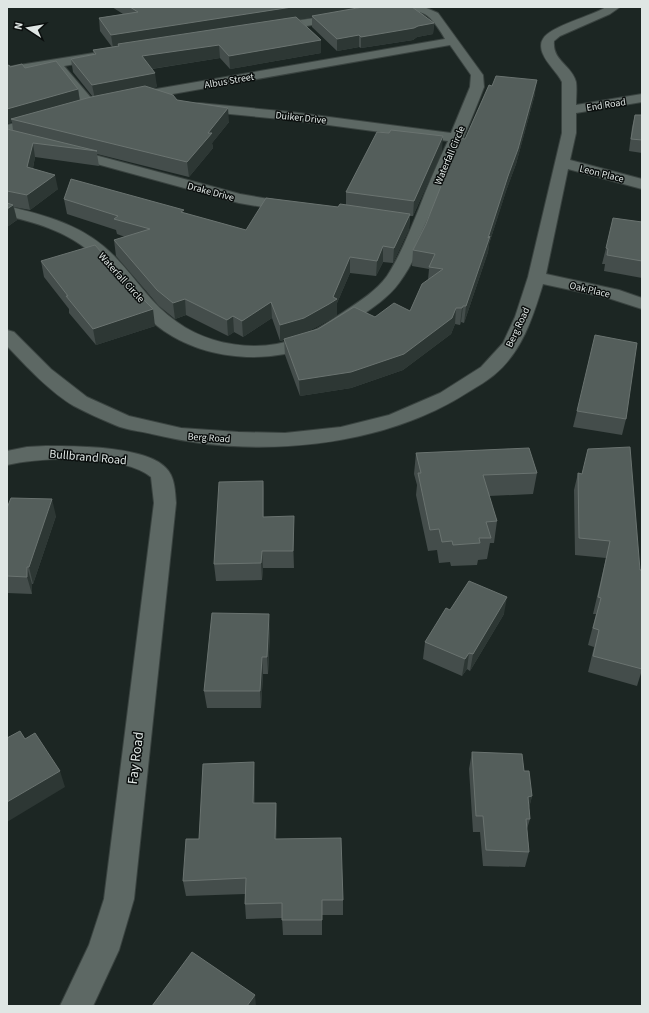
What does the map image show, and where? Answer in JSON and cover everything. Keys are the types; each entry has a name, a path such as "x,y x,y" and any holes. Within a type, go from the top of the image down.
{"street":[{"name":"Berg Road","path":"7,336 44,374 80,400 123,421 181,435 238,439 286,440 341,434 396,420 447,397 488,371 511,346 524,317 537,277 570,133 569,82 546,48 548,40 556,33 606,12 614,7"},
{"name":"Waterfall Circle","path":"7,211 66,228 85,238 101,252 152,310 169,326 183,336 209,346 233,350 266,351 296,346 321,336 382,293 396,275 412,223 456,138 477,87 477,75 434,15 429,12 408,8 364,13 261,30"},
{"path":"300,24 311,35"},
{"name":"Albus Street","path":"120,100 453,41"},
{"path":"327,50 338,61"},
{"path":"7,72 109,55"},
{"path":"57,64 91,106"},
{"name":"Duiker Drive","path":"147,94 178,104 291,116 456,138"},
{"name":"End Road","path":"570,110 642,98"},
{"path":"76,110 106,103"},
{"path":"7,129 53,117"},
{"path":"7,137 22,140"},
{"name":"Drake Drive","path":"52,148 239,198 308,209"},
{"name":"Leon Place","path":"563,163 642,184"},
{"name":"Oak Place","path":"537,277 613,294 642,304"},
{"name":"Bullbrand Road","path":"7,458 32,453 71,453 122,457 145,464 159,473 164,485 165,503"},
{"name":"Fay Road","path":"76,1006 103,950 119,899 165,503"}],"building":[{"path":"130,7 292,7 111,35 99,18 138,12"},
{"path":"363,7 412,7 434,23 361,37 359,35 337,39 312,16"},
{"path":"296,17 321,40 229,56 219,45 142,56 155,73 92,85 71,59 96,54 93,50 119,46 118,44"},
{"path":"56,61 78,89 7,109 7,66 9,65 10,67 22,64 25,68"},
{"path":"496,76 537,80 518,149 466,306 456,308 452,318 404,354 351,372 299,380 284,339 318,329 354,307 375,317 394,303 410,311 422,284 443,269 429,267 435,254 413,250 426,224 460,138 465,139 489,85 492,86"},
{"path":"145,86 173,95 177,100 228,108 208,133 212,133 187,162 11,119 91,97"},
{"path":"635,115 642,115 642,140 631,139"},
{"path":"7,129 97,151 33,143 27,167 55,175 27,195 7,191"},
{"path":"391,130 443,136 414,201 346,192 377,132 389,133"},
{"path":"71,179 184,210 181,212 246,230 266,198 338,207 340,204 410,214 394,248 383,246 377,261 350,257 333,297 337,299 329,304 304,318 280,325 271,302 242,321 233,316 227,320 185,299 173,303 157,290 114,240 150,229 114,219 118,216 64,199"},
{"path":"7,203 13,205 7,209"},
{"path":"613,218 642,222 642,261 607,255 608,249 606,248"},
{"path":"95,245 134,290 153,309 93,329 66,296 68,296 41,261"},
{"path":"595,335 637,343 626,419 577,411"},
{"path":"630,447 640,570 642,570 642,669 593,656 599,630 593,628 601,598 598,597 610,541 579,538 578,473 582,474 588,449"},
{"path":"529,448 537,473 483,475 497,521 486,522 491,538 479,538 480,543 453,545 452,541 442,542 439,529 430,530 418,473 421,473 416,453"},
{"path":"263,481 263,517 294,516 293,551 262,551 261,563 214,564 219,482"},
{"path":"11,498 52,499 29,567 27,567 27,577 7,576 7,508"},
{"path":"469,581 507,597 473,654 469,653 465,659 425,642 446,608 450,610"},
{"path":"212,613 269,614 267,657 262,657 260,691 204,691"},
{"path":"20,731 25,739 35,733 60,771 7,802 7,738"},
{"path":"472,752 522,754 524,771 529,771 532,796 528,797 530,819 526,819 529,852 486,850 483,816 476,816"},
{"path":"254,762 253,803 276,803 275,839 341,838 343,900 322,900 322,920 282,920 282,903 245,904 246,878 183,881 186,839 199,839 203,764"},
{"path":"192,952 255,995 247,1006 152,1006"}]}
